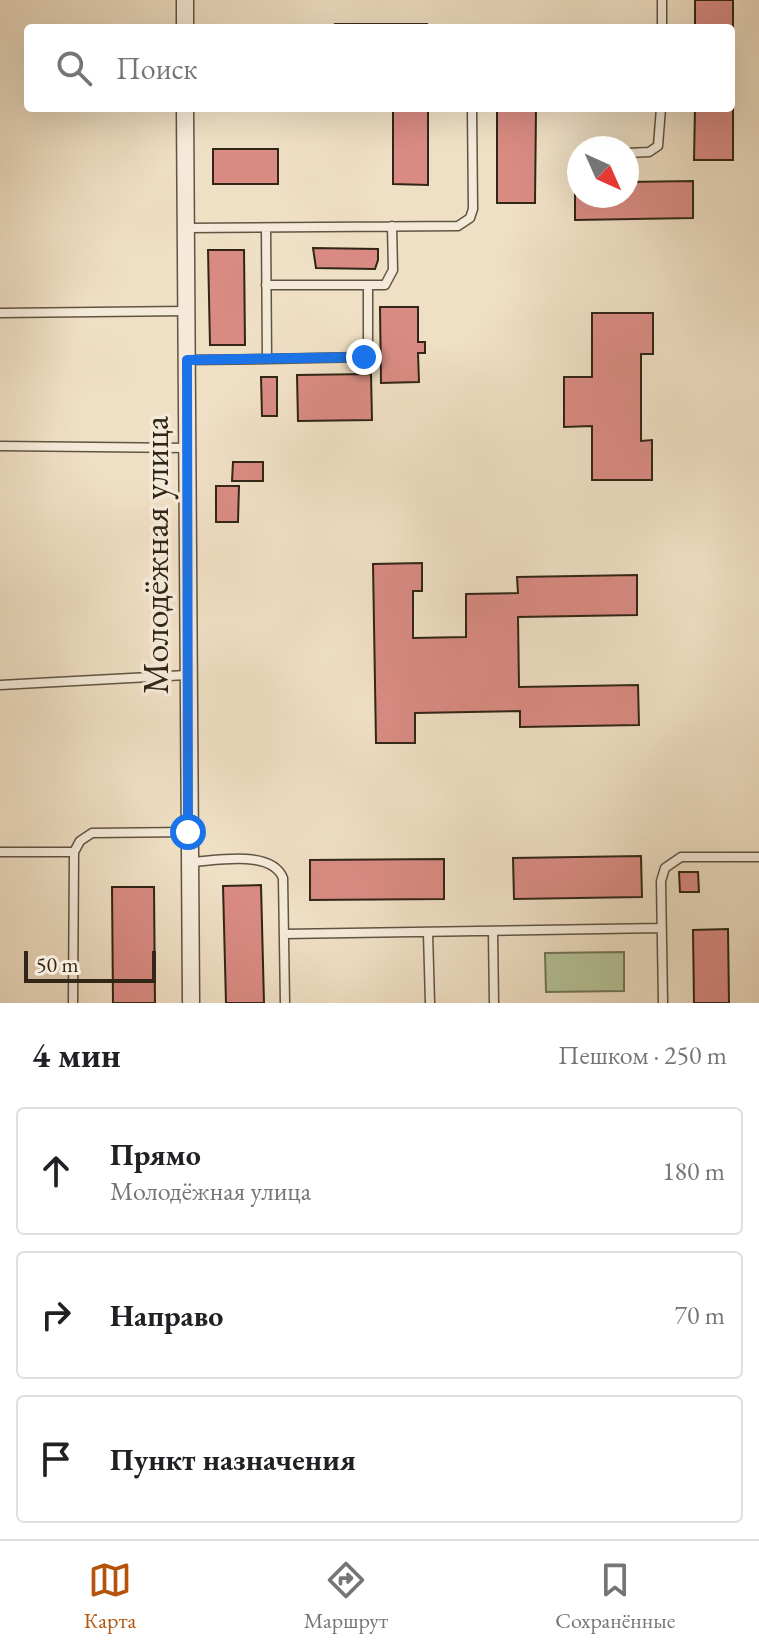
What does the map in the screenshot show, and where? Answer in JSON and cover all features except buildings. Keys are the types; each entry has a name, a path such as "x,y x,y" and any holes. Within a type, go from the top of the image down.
{"street":[{"path":"185,0 185,24"},
{"name":"Молодёжная улица","path":"185,112 191,1003"}],"lane":[{"path":"662,0 662,24"},
{"path":"186,228 458,226 470,218 473,209 472,112"},
{"path":"639,152 649,152 658,146 661,112"},
{"path":"266,285 385,285 392,276 392,226"},
{"path":"266,228 267,359"},
{"path":"187,360 364,357 368,350 368,285"},
{"path":"0,313 187,311"},
{"path":"0,446 188,448"},
{"path":"0,685 187,675"},
{"path":"73,1003 74,852 80,841 92,833 188,832"},
{"path":"0,852 74,852"},
{"path":"663,1003 661,881 665,868 681,857 759,857"},
{"path":"189,862 264,860 273,864 283,878 285,1003"},
{"path":"284,934 661,928"},
{"path":"493,932 494,1003"},
{"path":"428,933 430,1003"}],"green space":[{"path":"624,952 624,991 546,992 545,953"}],"route":[{"path":"188,832 187,360 364,357"}]}
